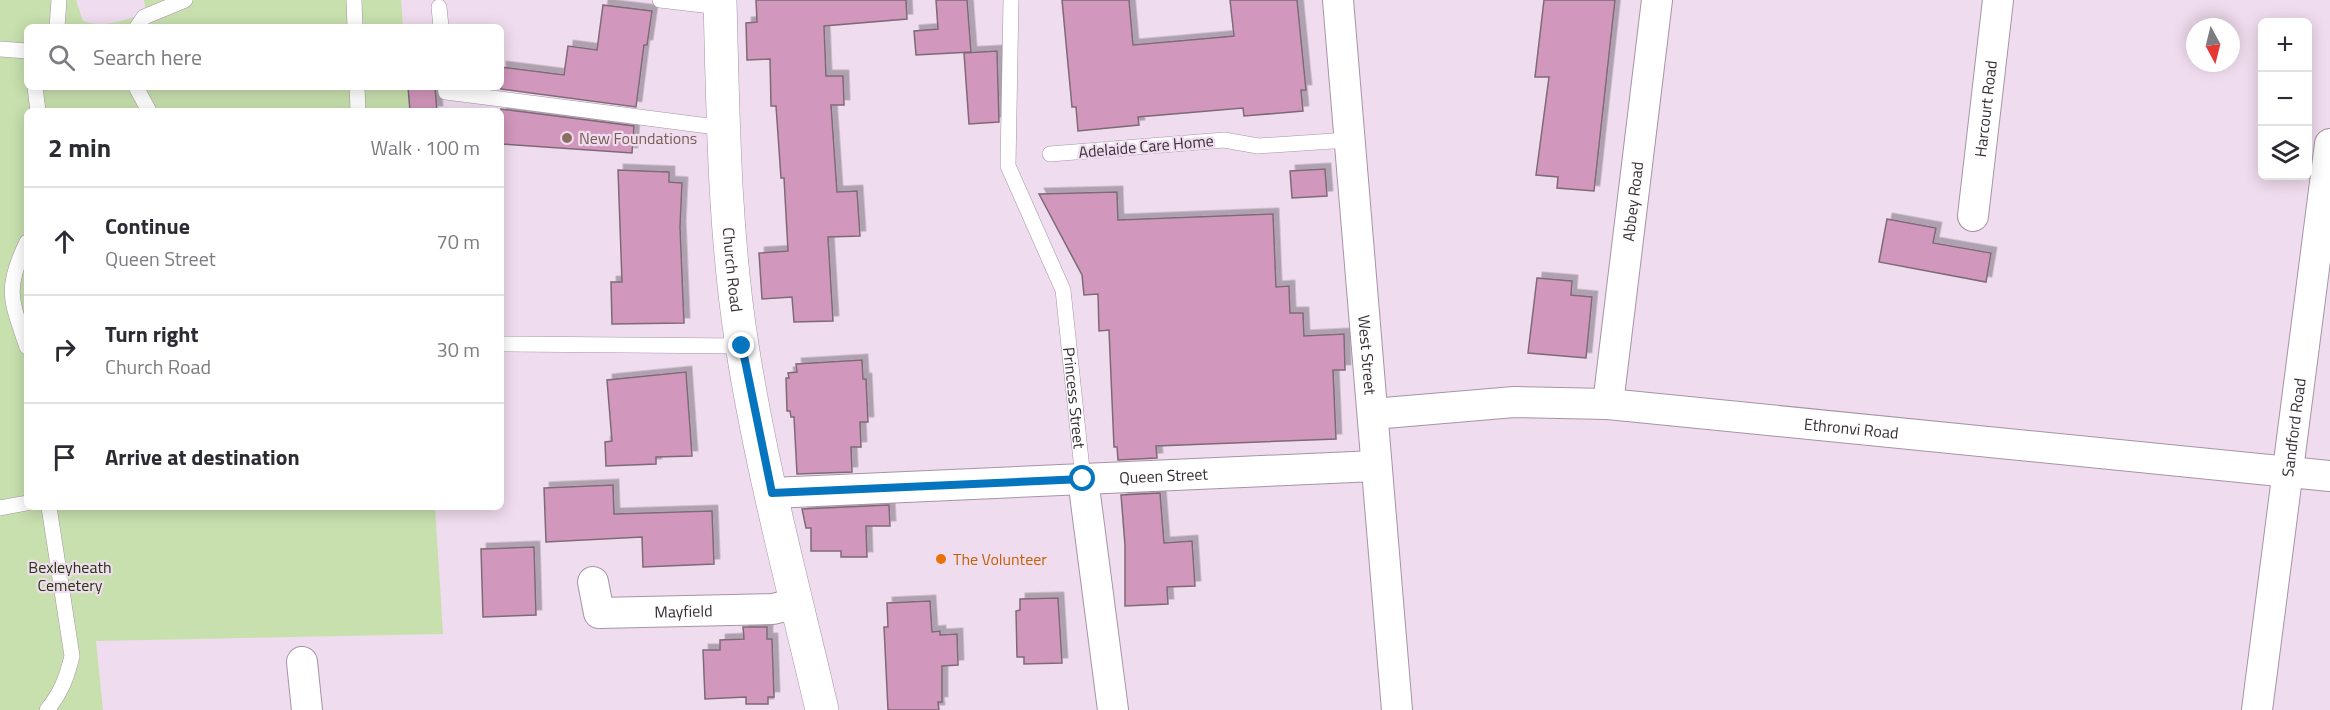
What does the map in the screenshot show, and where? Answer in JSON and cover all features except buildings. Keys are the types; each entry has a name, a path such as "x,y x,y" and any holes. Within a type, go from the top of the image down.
{"street":[{"name":"West Street","path":"1338,0 1396,710"},
{"name":"Abbey Road","path":"1608,404 1657,0"},
{"name":"Harcourt Road","path":"1973,216 1998,0"},
{"name":"Church Road","path":"720,4 729,243 742,346 772,493 822,710"},
{"name":"Sandford Road","path":"2257,710 2330,144"},
{"name":"Ethronvi Road","path":"1373,414 1514,402 1608,404 2330,476"},
{"name":"Queen Street","path":"772,493 1375,466"},
{"name":"Princess Street","path":"1083,479 1113,710"},
{"name":"Mayfield","path":"593,582 599,613 773,609 797,603"},
{"path":"302,662 307,710"}],"lane":[{"path":"57,24 59,0"},
{"path":"139,24 144,17 185,0"},
{"path":"354,0 355,24"},
{"path":"660,0 720,4"},
{"name":"Princess Street","path":"1011,0 1008,166 1063,290 1083,479"},
{"path":"439,7 441,24"},
{"path":"0,49 24,51"},
{"path":"35,90 38,108"},
{"path":"138,90 147,108"},
{"path":"357,90 358,108"},
{"path":"446,90 446,92 724,128"},
{"name":"Adelaide Care Home","path":"1050,154 1224,140 1258,146 1348,140"},
{"path":"24,248 15,266 10,285 13,306 24,338"},
{"path":"504,344 742,346"},
{"path":"0,508 24,504"},
{"path":"47,710 58,697 68,676 72,656 49,510"}],"green space":[{"name":"Bexleyheath Cemetery","path":"0,0 76,0 83,21 99,24 24,24 24,90 408,90 410,108 24,108 24,510 435,510 443,634 96,641 103,710 0,710"},
{"name":"Bexleyheath Cemetery","path":"144,0 401,0 403,24 107,24 146,13"}],"place":[{"name":"New Foundations","path":"567,138"},
{"name":"The Volunteer","path":"941,559"}],"route":[{"path":"742,346 772,493 1083,479"}]}
